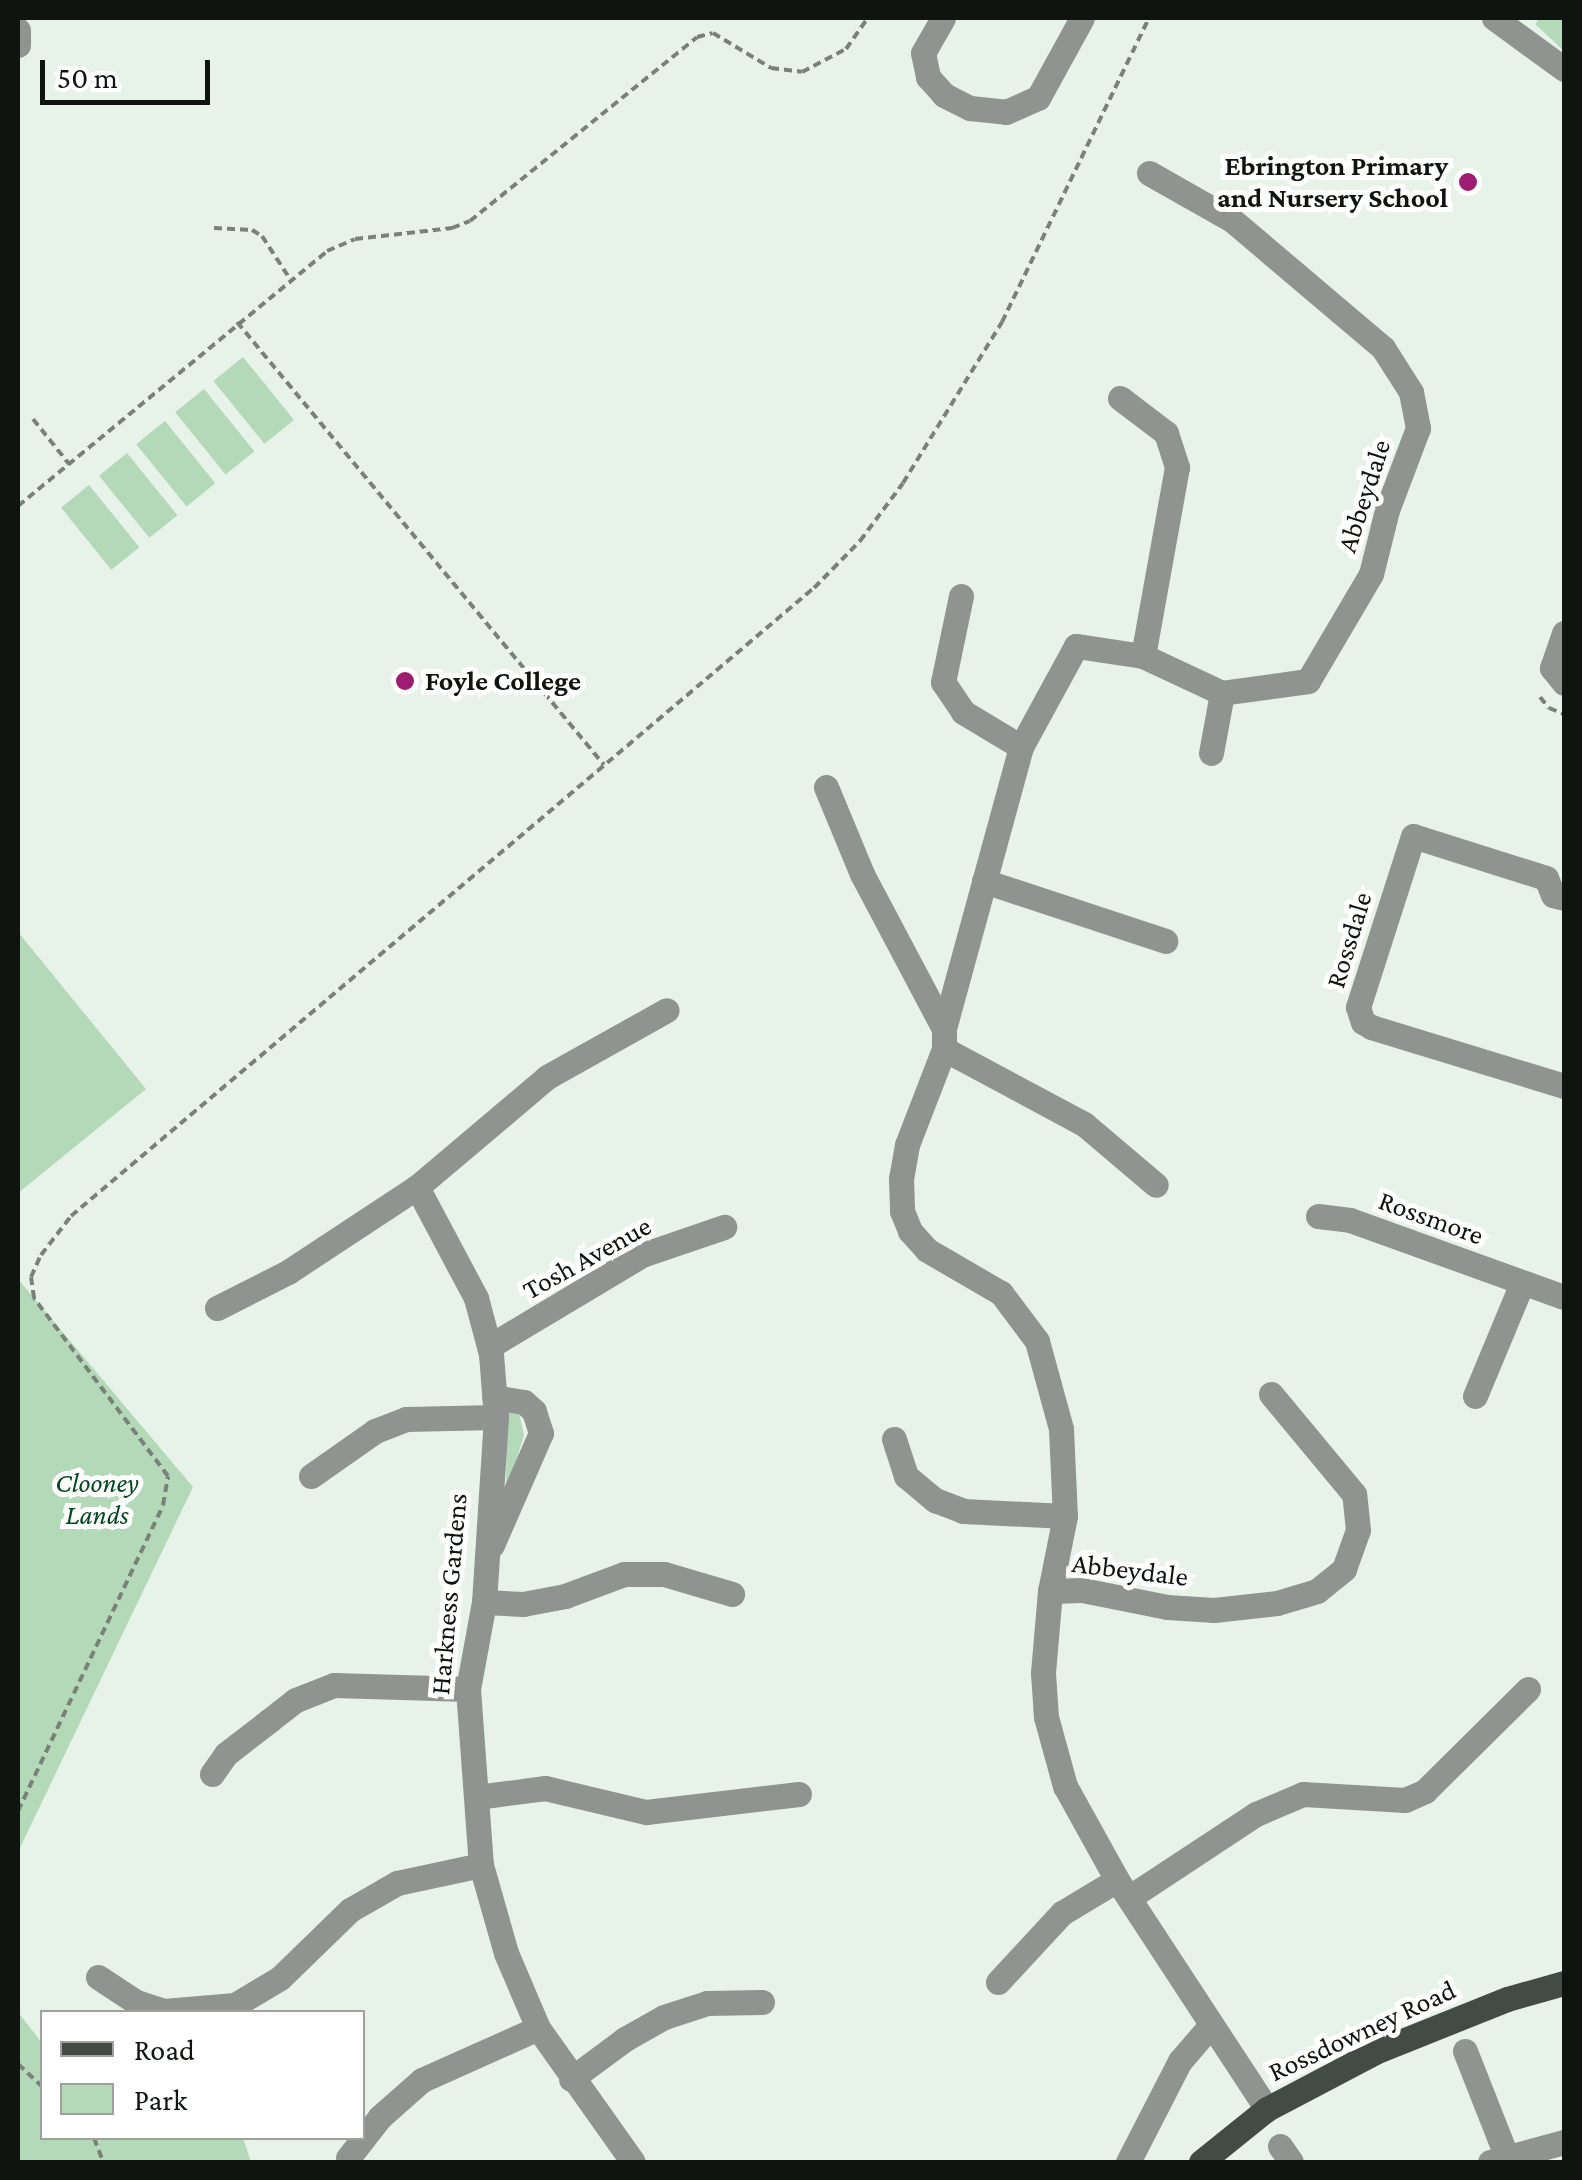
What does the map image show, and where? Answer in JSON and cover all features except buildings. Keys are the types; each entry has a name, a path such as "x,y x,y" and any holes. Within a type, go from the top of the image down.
{"main road":[{"name":"Rossdowney Road","path":"1201,2162 1267,2109 1442,2022 1564,1983"}],"street":[{"path":"943,18 923,53 928,78 944,94 970,108 1006,112 1038,98 1082,18"},
{"path":"1494,18 1564,70"},
{"path":"18,30 18,45"},
{"name":"Abbeydale","path":"1149,173 1232,220 1383,348 1411,392 1418,428 1387,510 1370,574 1308,682 1222,692 1143,656 1076,646 1022,747 944,1039 907,1145 901,1178 902,1211 910,1230 928,1250 1001,1293 1037,1340 1061,1429 1065,1516 1050,1590 1044,1673 1046,1717 1066,1786 1123,1888 1267,2109"},
{"path":"1120,398 1166,433 1177,467 1143,656"},
{"path":"961,596 944,682 962,712 1022,747"},
{"path":"1564,632 1552,668 1564,683"},
{"path":"1210,753 1222,692"},
{"path":"826,788 862,874 944,1039 1084,1124 1156,1185"},
{"name":"Rossdale","path":"1564,898 1553,895 1546,878 1413,836 1358,1007 1363,1022 1371,1027 1564,1086"},
{"path":"984,881 1165,941"},
{"path":"216,1308 288,1272 417,1187 546,1077 667,1010"},
{"name":"Harkness Gardens","path":"417,1187 476,1298 491,1354 495,1407 484,1602 468,1688 481,1865 506,1953 538,2028 633,2162"},
{"name":"Rossmore","path":"1318,1216 1367,1226 1564,1297"},
{"name":"Tosh Avenue","path":"491,1354 490,1346 642,1255 724,1227"},
{"path":"1475,1396 1522,1283"},
{"name":"Abbeydale","path":"1050,1590 1082,1590 1166,1607 1214,1610 1317,1591 1344,1570 1358,1530 1354,1494 1271,1394"},
{"path":"311,1476 375,1431 406,1419 524,1402 534,1411 541,1433 486,1560"},
{"name":"Abbeydale","path":"894,1440 906,1476 935,1500 963,1511 1065,1516"},
{"path":"484,1602 523,1604 565,1596 624,1574 664,1574 732,1594"},
{"path":"212,1774 226,1754 296,1700 334,1684 468,1688"},
{"path":"998,1982 1062,1912 1123,1888 1256,1814 1304,1794 1405,1800 1425,1791 1528,1689"},
{"path":"477,1797 545,1788 646,1812 799,1794"},
{"path":"176,2010 235,2005 280,1978 350,1910 397,1883 481,1865"},
{"path":"98,1977 136,2002 161,2010"},
{"path":"572,2079 625,2038 664,2017 708,2003 762,2002"},
{"path":"1128,2162 1180,2061 1210,2026"},
{"path":"365,2136 380,2117 422,2080 538,2028"},
{"path":"1465,2050 1498,2159 1564,2142"},
{"path":"348,2158 362,2140"}],"path":[{"path":"18,506 327,251 356,239 409,235 470,221 706,33 771,68 802,72 846,49 868,18"},
{"path":"18,1812 162,1505 168,1476 34,1298 31,1277 41,1254 71,1216 814,588 860,540 903,483 1002,322 1148,18"},
{"path":"214,228 252,230 262,236 290,279"},
{"path":"237,322 604,766"},
{"path":"33,419 70,464"},
{"path":"1540,697 1549,708 1564,714"},
{"path":"18,2064 40,2084"}],"green space":[{"path":"1540,18 1564,18 1564,51 1535,24"},
{"path":"243,357 294,420 264,444 213,381"},
{"path":"204,389 254,451 226,474 175,412"},
{"path":"165,421 215,483 187,506 136,444"},
{"path":"127,453 177,515 149,538 99,476"},
{"path":"89,485 139,547 111,570 61,508"},
{"path":"18,932 146,1089 18,1193"},
{"name":"Clooney Lands","path":"18,1279 193,1487 18,1852"},
{"path":"507,1413 519,1413 524,1435 506,1493"},
{"path":"18,2012 40,2040 40,2140 244,2140 251,2162 18,2162"}],"place":[{"name":"Ebrington Primary and Nursery School","path":"1468,182"},
{"name":"Foyle College","path":"405,681"}]}
